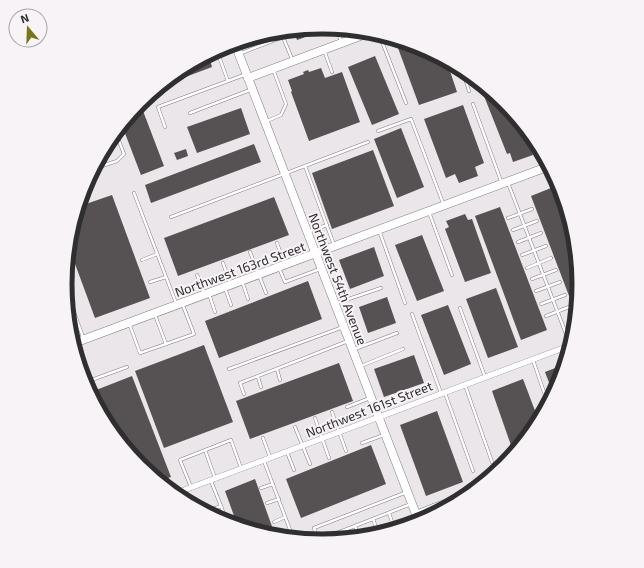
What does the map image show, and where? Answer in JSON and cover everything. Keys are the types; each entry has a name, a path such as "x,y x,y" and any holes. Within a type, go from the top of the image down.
{"street":[{"path":"248,76 273,69 359,37"},
{"name":"Northwest 54th Avenue","path":"237,49 416,516"},
{"name":"Northwest 163rd Street","path":"80,341 544,168"},
{"name":"Northwest 161st Street","path":"182,491 563,348"}],"lane":[{"path":"339,35 342,43"},
{"path":"283,37 293,61"},
{"path":"239,54 278,38"},
{"path":"382,42 406,103"},
{"path":"324,50 332,72"},
{"path":"219,56 228,80"},
{"path":"265,122 281,115 286,104 273,69"},
{"path":"165,127 158,107 228,80 248,76"},
{"path":"465,79 469,91"},
{"path":"190,113 253,90"},
{"path":"473,104 505,183 520,213 566,335"},
{"path":"378,132 411,119 444,206"},
{"path":"101,166 117,161 124,154 119,139"},
{"path":"171,217 368,142"},
{"path":"305,166 335,246"},
{"path":"129,323 140,354 194,334 166,276 134,193"},
{"path":"508,218 532,208"},
{"path":"429,211 452,274"},
{"path":"513,230 537,221"},
{"path":"307,232 327,225"},
{"path":"379,230 405,303"},
{"path":"518,242 542,233"},
{"path":"277,243 284,282 321,269"},
{"path":"522,255 546,246"},
{"path":"250,252 266,293"},
{"path":"142,260 157,254"},
{"path":"527,268 551,258"},
{"path":"223,263 231,305"},
{"path":"532,279 556,270"},
{"path":"197,275 215,312"},
{"path":"150,282 166,276"},
{"path":"242,281 248,299"},
{"path":"536,291 560,282"},
{"path":"335,304 381,288"},
{"path":"541,304 565,295"},
{"path":"546,316 570,307"},
{"path":"460,308 485,377"},
{"path":"154,313 166,344"},
{"path":"412,314 473,471"},
{"path":"75,323 80,341"},
{"path":"229,369 343,326"},
{"path":"352,350 397,333"},
{"path":"244,394 240,383 349,341"},
{"path":"359,367 403,349"},
{"path":"532,360 545,396"},
{"path":"91,380 127,367"},
{"path":"277,369 280,380"},
{"path":"258,376 261,387"},
{"path":"465,385 492,462"},
{"path":"348,406 371,398"},
{"path":"332,412 346,451"},
{"path":"315,418 329,458"},
{"path":"295,426 310,464"},
{"path":"362,443 385,434"},
{"path":"263,438 270,458"},
{"path":"191,488 180,460 205,450 231,440 242,468"},
{"path":"205,450 224,514"},
{"path":"287,452 294,470"},
{"path":"264,460 291,532"},
{"path":"261,488 273,484"},
{"path":"316,534 314,528 407,492"},
{"path":"267,503 279,499"},
{"path":"415,512 450,499"},
{"path":"338,533 412,504"},
{"path":"213,509 221,506"},
{"path":"389,513 393,524"},
{"path":"274,522 285,517"},
{"path":"373,519 376,528"},
{"path":"355,526 357,532"}],"building":[{"path":"312,35 297,40 295,36"},
{"path":"401,47 418,53 449,68 457,92 419,105 398,48"},
{"path":"375,56 399,114 372,125 348,67"},
{"path":"210,60 212,67 178,80"},
{"path":"321,68 325,78 342,72 360,122 309,141 288,80 304,74 303,72 308,70 309,72"},
{"path":"484,96 487,96 510,119 530,145 529,146 533,155 513,162 510,153 507,154"},
{"path":"463,105 484,163 475,167 478,176 459,183 455,174 446,178 424,119"},
{"path":"241,108 250,134 197,153 187,127"},
{"path":"143,110 164,166 141,175 124,132"},
{"path":"401,128 424,187 397,198 374,139"},
{"path":"254,144 261,162 151,203 145,185"},
{"path":"186,149 188,156 177,160 174,153"},
{"path":"373,150 394,206 332,229 312,173"},
{"path":"553,188 559,204 570,251 572,284 571,301 531,196"},
{"path":"112,195 150,298 95,318 73,260 77,235 85,204"},
{"path":"274,197 289,235 178,276 164,238"},
{"path":"500,207 547,330 521,340 475,216"},
{"path":"465,214 468,220 472,219 491,273 465,282 445,229 449,227 446,221"},
{"path":"422,235 444,291 417,301 395,245"},
{"path":"374,247 384,276 350,289 339,260"},
{"path":"308,281 322,319 219,358 205,321"},
{"path":"496,288 518,347 488,358 466,299"},
{"path":"387,297 396,323 368,333 359,307"},
{"path":"448,305 471,364 444,375 421,315"},
{"path":"204,345 233,422 164,448 135,371"},
{"path":"414,355 424,383 384,397 374,369"},
{"path":"339,363 353,401 250,439 236,401"},
{"path":"558,367 550,386 545,372"},
{"path":"132,376 171,477 166,479 145,461 134,449 114,423 96,390"},
{"path":"523,379 536,414 512,447 492,391"},
{"path":"437,411 463,482 426,496 400,425"},
{"path":"371,445 386,484 301,518 286,479"},
{"path":"255,479 273,529 235,518 225,491"}]}
